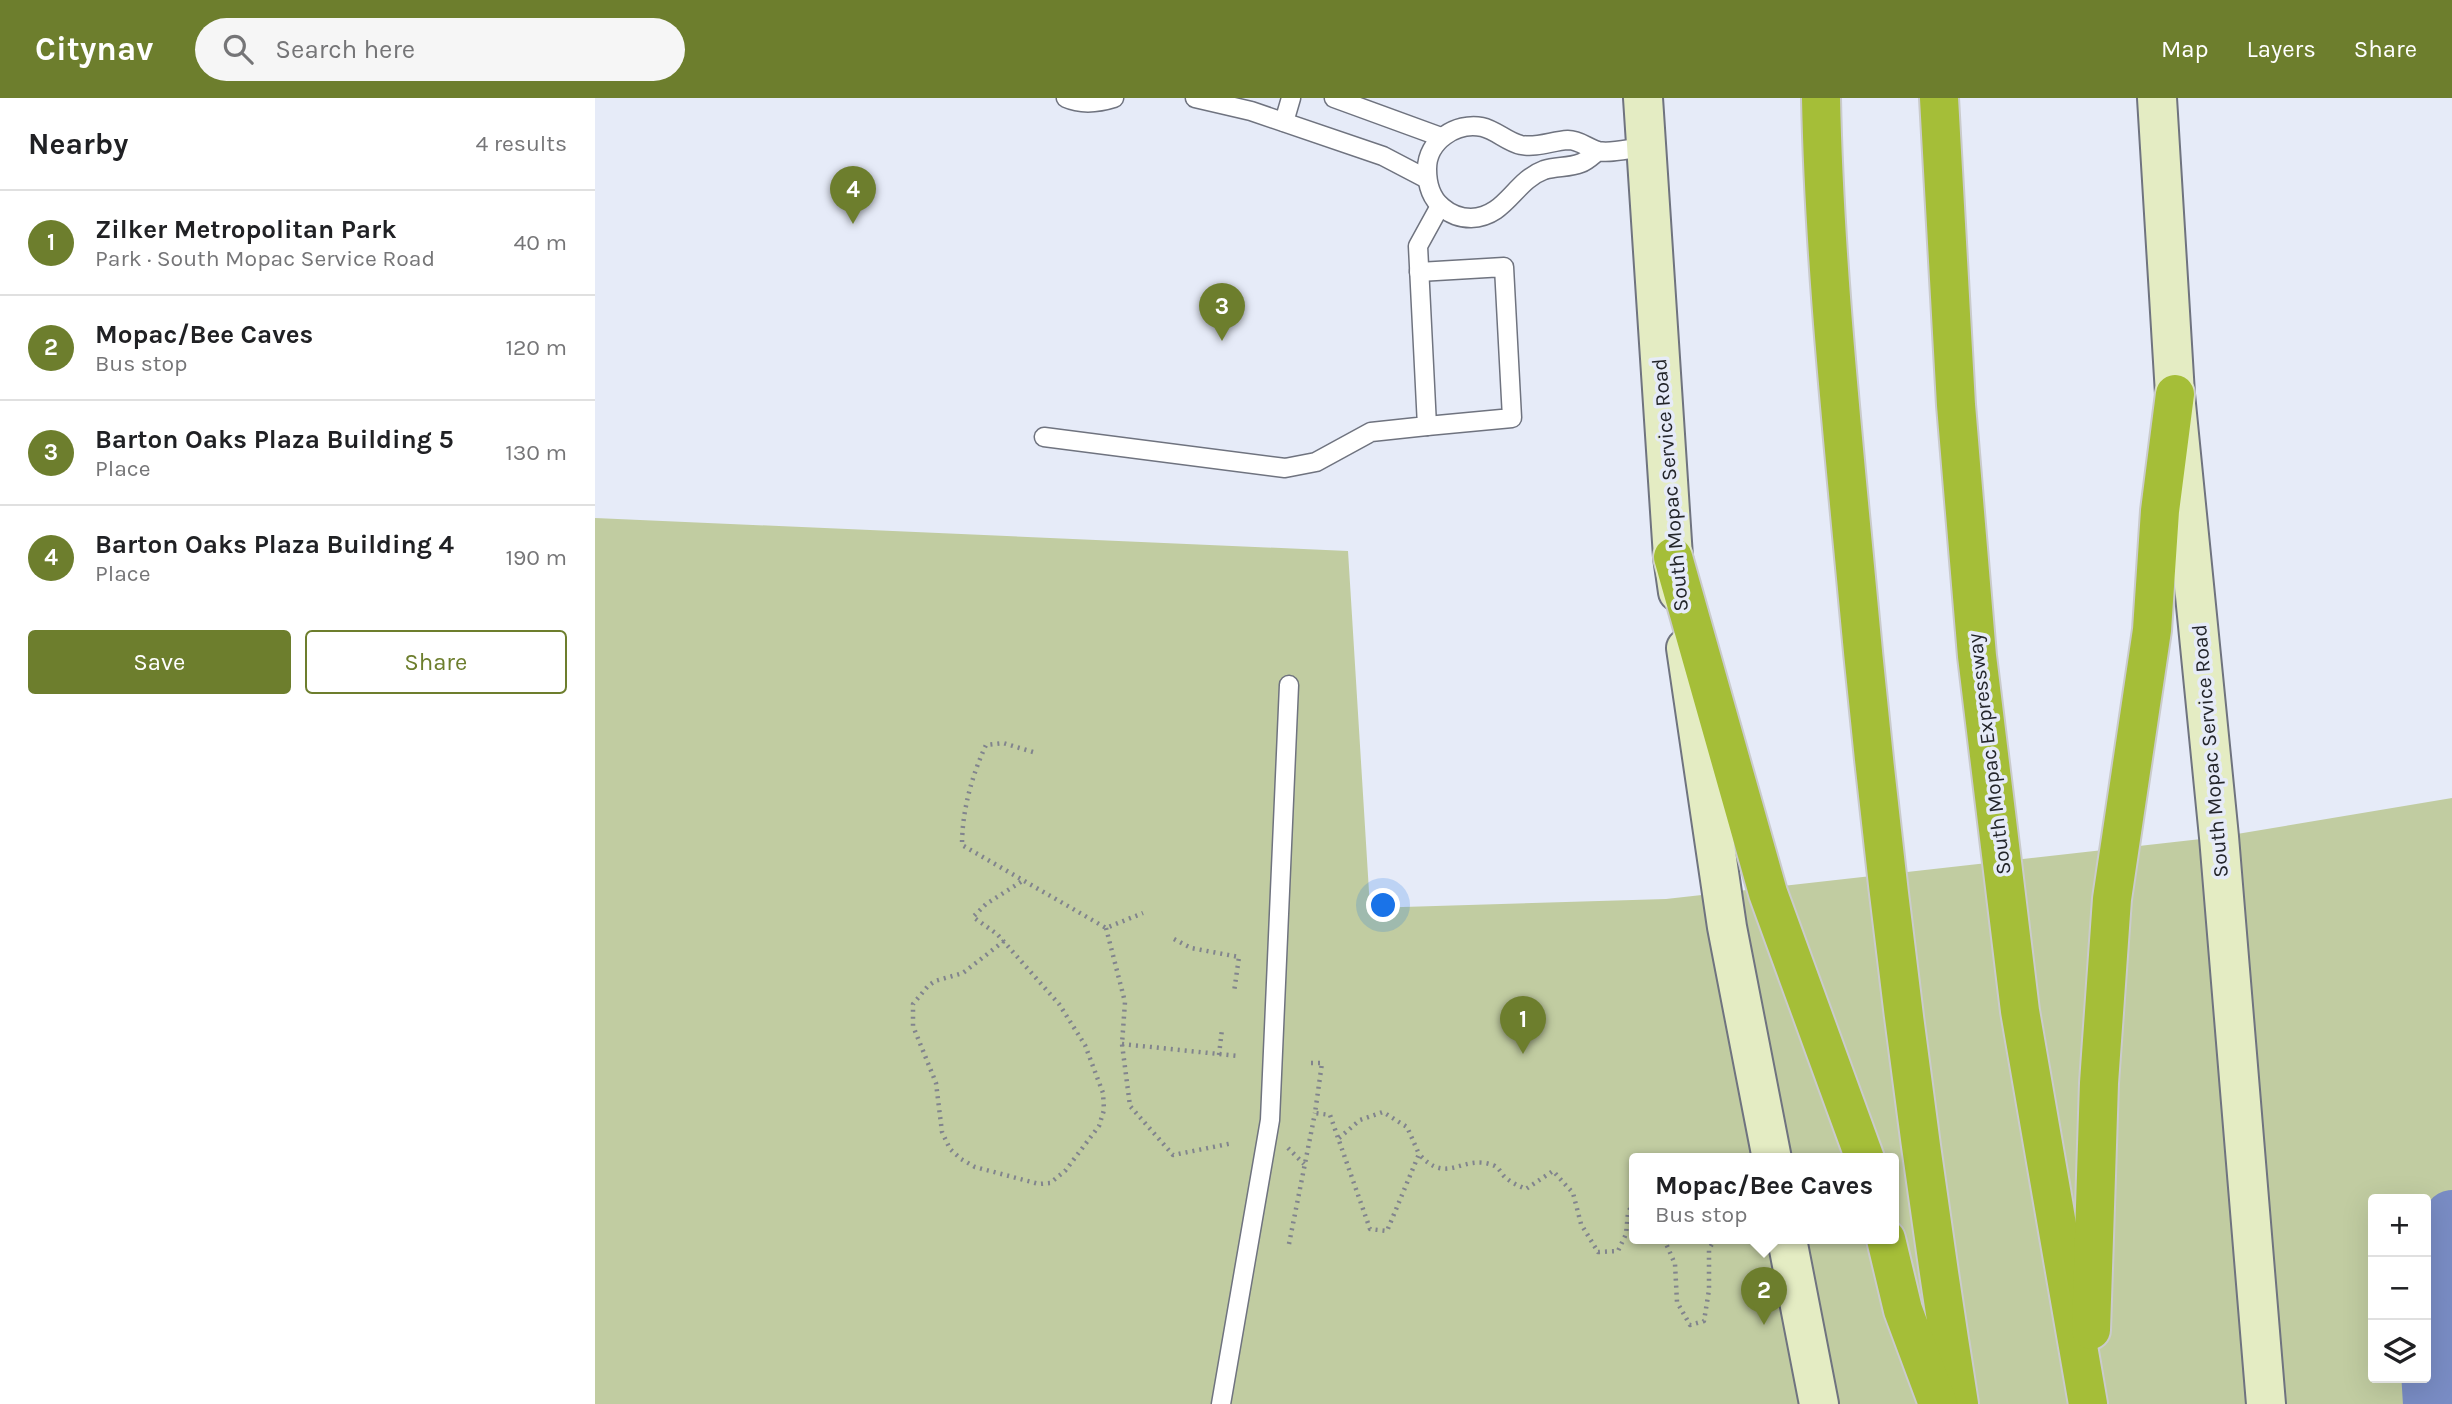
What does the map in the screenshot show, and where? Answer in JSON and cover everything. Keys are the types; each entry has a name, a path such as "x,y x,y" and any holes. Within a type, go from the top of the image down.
{"highway":[{"path":"1821,98 1840,412 1865,681 1903,1024 1959,1404"},
{"name":"South Mopac Expressway","path":"1939,98 1956,405 1977,656 2019,1011 2088,1403"},
{"path":"2088,1403 2099,1083 2112,899 2152,630 2160,511 2175,394"},
{"path":"1672,557 1768,892 1863,1153"},
{"path":"1887,1244 1903,1310 1938,1404"}],"main road":[{"name":"South Mopac Service Road","path":"1643,98 1672,557 1727,927 1771,1153"},
{"name":"South Mopac Service Road","path":"2157,98 2175,394 2219,837 2266,1404"},
{"path":"1788,1244 1819,1404"}],"lane":[{"path":"1066,98 1093,103 1114,98"},
{"path":"1195,98 1251,111 1383,156 1427,179"},
{"path":"1284,122 1291,98"},
{"path":"1334,98 1441,137"},
{"path":"1598,151 1582,163 1544,170 1527,179 1508,201 1496,211 1482,217 1467,218 1440,206 1431,193 1427,179 1427,164 1432,149 1441,137 1454,129 1484,127 1522,145 1542,145 1567,140 1578,141 1598,151 1645,147"},
{"path":"1427,426 1418,246 1440,206"},
{"path":"1044,437 1285,468 1316,462 1371,432 1511,418 1504,267 1419,272"},
{"path":"1221,1404 1270,1120 1289,685"}],"path":[{"path":"1033,752 1003,743 986,745 975,767 962,828 963,845 1106,928 1125,1002 1122,1044 1130,1106 1173,1155 1233,1143"},
{"path":"1004,942 963,973 928,986 913,1004 913,1026 936,1083 942,1132 950,1149 975,1167 1039,1184 1049,1183 1065,1171 1099,1126 1104,1110 1103,1093 1085,1045 1059,1004 997,934 973,918 986,904 1024,880"},
{"path":"1106,928 1143,913"},
{"path":"1174,939 1191,948 1239,957 1234,992"},
{"path":"1219,1055 1222,1029"},
{"path":"1122,1044 1238,1056"},
{"path":"1289,1244 1322,1063 1311,1063"},
{"path":"1339,1138 1360,1120 1383,1112 1407,1126 1419,1154 1429,1165 1445,1171 1470,1162 1496,1167 1507,1179 1526,1189 1553,1171 1573,1193 1581,1224 1598,1252 1618,1251 1626,1234 1629,1211"},
{"path":"1315,1113 1330,1115 1370,1229 1387,1231 1419,1154"},
{"path":"1281,1140 1304,1165"},
{"path":"1666,1244 1675,1264 1677,1302 1690,1325 1704,1321 1709,1290 1709,1249 1712,1244"}],"green space":[{"path":"595,518 1348,551 1370,908 1666,899 2219,837 2452,798 2452,1404 595,1404"}],"waterway":[{"path":"2431,1296 2452,1218"},
{"path":"2430,1383 2431,1404"}],"place":[{"name":"Barton Oaks Plaza Building 4","path":"853,224"},
{"name":"Barton Oaks Plaza Building 5","path":"1222,341"},
{"name":"Zilker Metropolitan Park","path":"1523,1054"},
{"name":"Mopac/Bee Caves","path":"1764,1325"}]}
